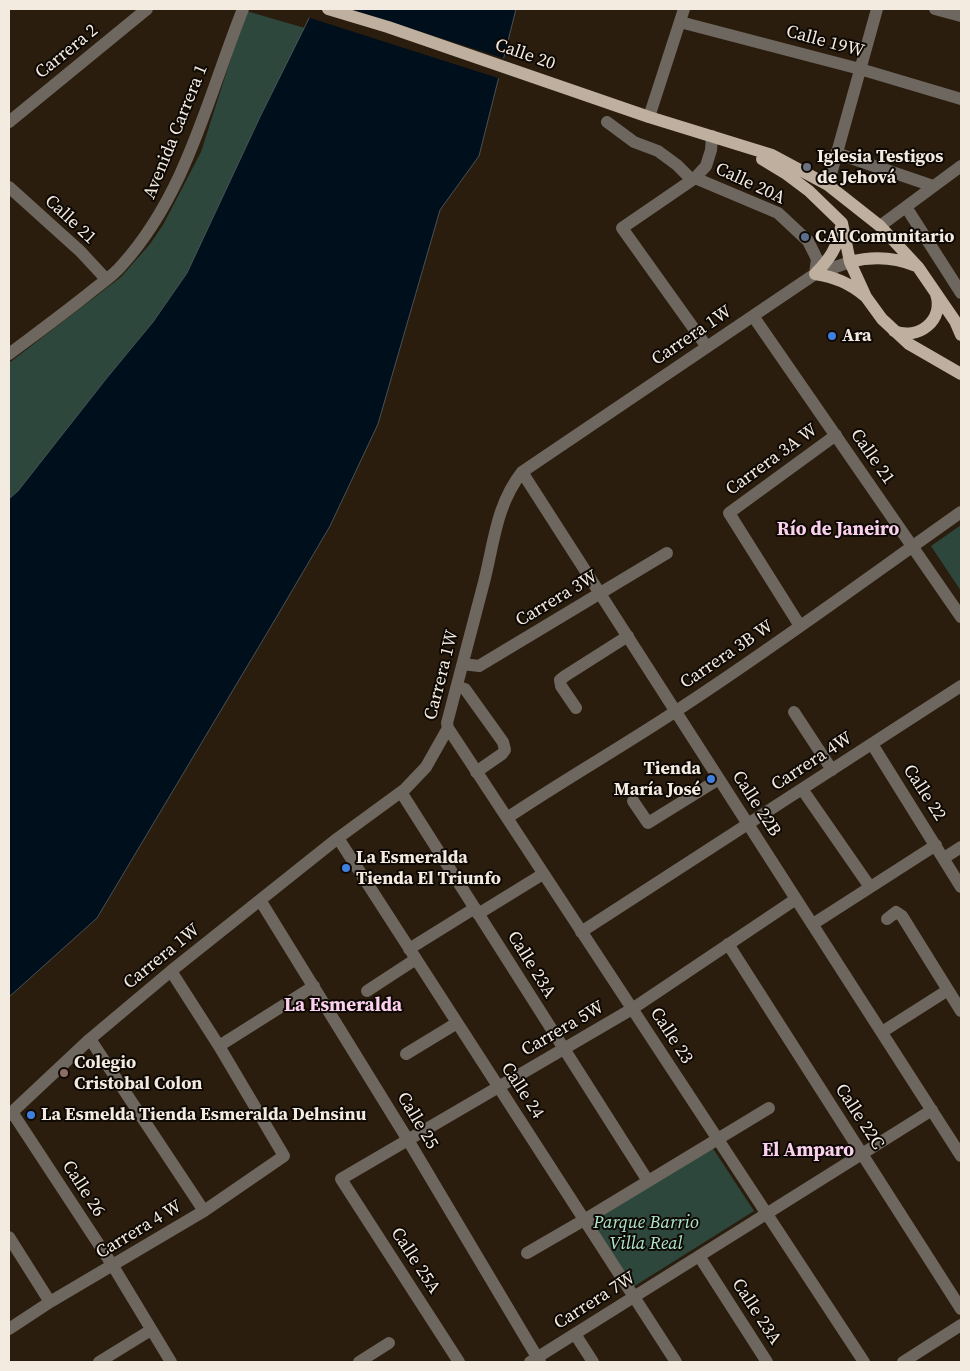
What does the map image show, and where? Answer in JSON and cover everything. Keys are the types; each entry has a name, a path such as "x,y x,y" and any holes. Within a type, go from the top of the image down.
{"main road":[{"name":"Calle 20","path":"328,9 388,27 648,117 772,156 828,185 880,226 918,267 955,321 961,335"},
{"name":"Calle 20","path":"712,136 764,160 785,173 821,201 842,224"},
{"path":"842,224 850,262 866,297 892,329 909,344 961,374"},
{"path":"815,274 826,264 834,252 842,224"},
{"path":"850,262 864,259 892,258 918,267"},
{"path":"815,274 830,276 843,281 866,297"},
{"path":"892,329 908,334 924,329 936,316 938,299 935,291"}],"street":[{"name":"Carrera 2","path":"9,122 148,9"},
{"name":"Avenida Carrera 1","path":"9,354 64,314 121,267 137,248 166,205 191,150 240,9"},
{"path":"648,117 684,9"},
{"path":"828,185 877,9"},
{"path":"935,9 961,16"},
{"name":"Calle 19W","path":"680,22 860,69 961,99"},
{"path":"607,122 634,142 658,151 693,179"},
{"path":"707,347 622,228 693,179 706,166 711,150 712,136"},
{"path":"836,153 933,186"},
{"path":"880,226 961,166"},
{"name":"Calle 20A","path":"693,179 778,213 808,241 817,259 815,274"},
{"name":"Calle 21","path":"9,187 80,251 106,279"},
{"path":"906,207 961,293"},
{"name":"Carrera 1W","path":"10,1114 90,1039 171,971 338,838 401,792 426,767 448,728 447,723 489,564 498,516 503,502 522,472 815,274 850,262"},
{"name":"Calle 21","path":"753,316 961,617"},
{"name":"Carrera 3A W","path":"800,626 729,513 836,436"},
{"name":"Calle 22B","path":"522,472 961,1156"},
{"name":"Carrera 3B W","path":"506,818 676,711 961,512"},
{"name":"Carrera 3W","path":"463,664 479,666 667,552"},
{"path":"576,708 561,686 560,680 628,636"},
{"path":"457,686 465,689 503,742 505,750 476,772"},
{"name":"Carrera 4W","path":"582,932 961,686"},
{"path":"794,712 832,770"},
{"name":"Calle 23","path":"448,728 864,1362"},
{"name":"Calle 22","path":"872,744 961,887"},
{"path":"633,801 648,823 720,779"},
{"path":"802,789 870,887"},
{"name":"Calle 23A","path":"401,792 648,1181"},
{"name":"Calle 24","path":"338,838 676,1362"},
{"path":"812,924 936,845"},
{"path":"944,858 961,847"},
{"path":"367,991 412,954 476,911 543,874"},
{"name":"Carrera 5W","path":"341,1179 632,1009 796,899"},
{"name":"Calle 25","path":"260,900 408,1140 536,1361"},
{"path":"887,919 896,912 902,916 961,1011"},
{"name":"Calle 22C","path":"728,944 961,1309"},
{"path":"171,971 219,1046 314,986"},
{"path":"882,1032 948,990"},
{"path":"406,1054 457,1023"},
{"path":"90,1039 204,1211"},
{"name":"Carrera 4 W","path":"9,1329 50,1302 204,1211 284,1156 219,1046"},
{"path":"527,1253 769,1108"},
{"name":"Carrera 7W","path":"536,1361 634,1297 932,1110"},
{"name":"Calle 26","path":"10,1114 113,1266 171,1362"},
{"name":"Calle 25A","path":"341,1179 459,1362"},
{"path":"9,1237 50,1302"},
{"name":"Calle 23A","path":"700,1256 767,1362"},
{"path":"903,1362 961,1324"},
{"path":"99,1362 152,1330"},
{"path":"576,1334 593,1362"},
{"path":"359,1362 389,1344"}],"green space":[{"path":"246,11 305,28 260,117 187,273 153,322 18,491 9,499 9,363 121,277 150,244 163,225 201,152"},
{"path":"961,525 961,591 931,546"},
{"name":"Parque Barrio Villa Real","path":"712,1147 754,1211 633,1287 592,1222"}],"water":[{"path":"314,9 516,9 479,156 440,210 378,424 330,526 97,918 9,997 9,499 18,491 153,322 187,273 260,117"}],"pier":[{"path":"312,9 350,9 506,59 501,79 307,17"}],"place":[{"name":"Iglesia Testigos de Jehová","path":"807,167"},
{"name":"CAI Comunitario","path":"805,237"},
{"name":"Ara","path":"832,336"},
{"name":"Tienda María José","path":"711,779"},
{"name":"La Esmeralda Tienda El Triunfo","path":"346,868"},
{"name":"Colegio Cristobal Colon","path":"64,1073"},
{"name":"La Esmelda Tienda Esmeralda Delnsinu","path":"31,1115"}],"district":[{"name":"Río de Janeiro","path":"838,530"},
{"name":"La Esmeralda","path":"343,1006"},
{"name":"El Amparo","path":"808,1151"}]}
